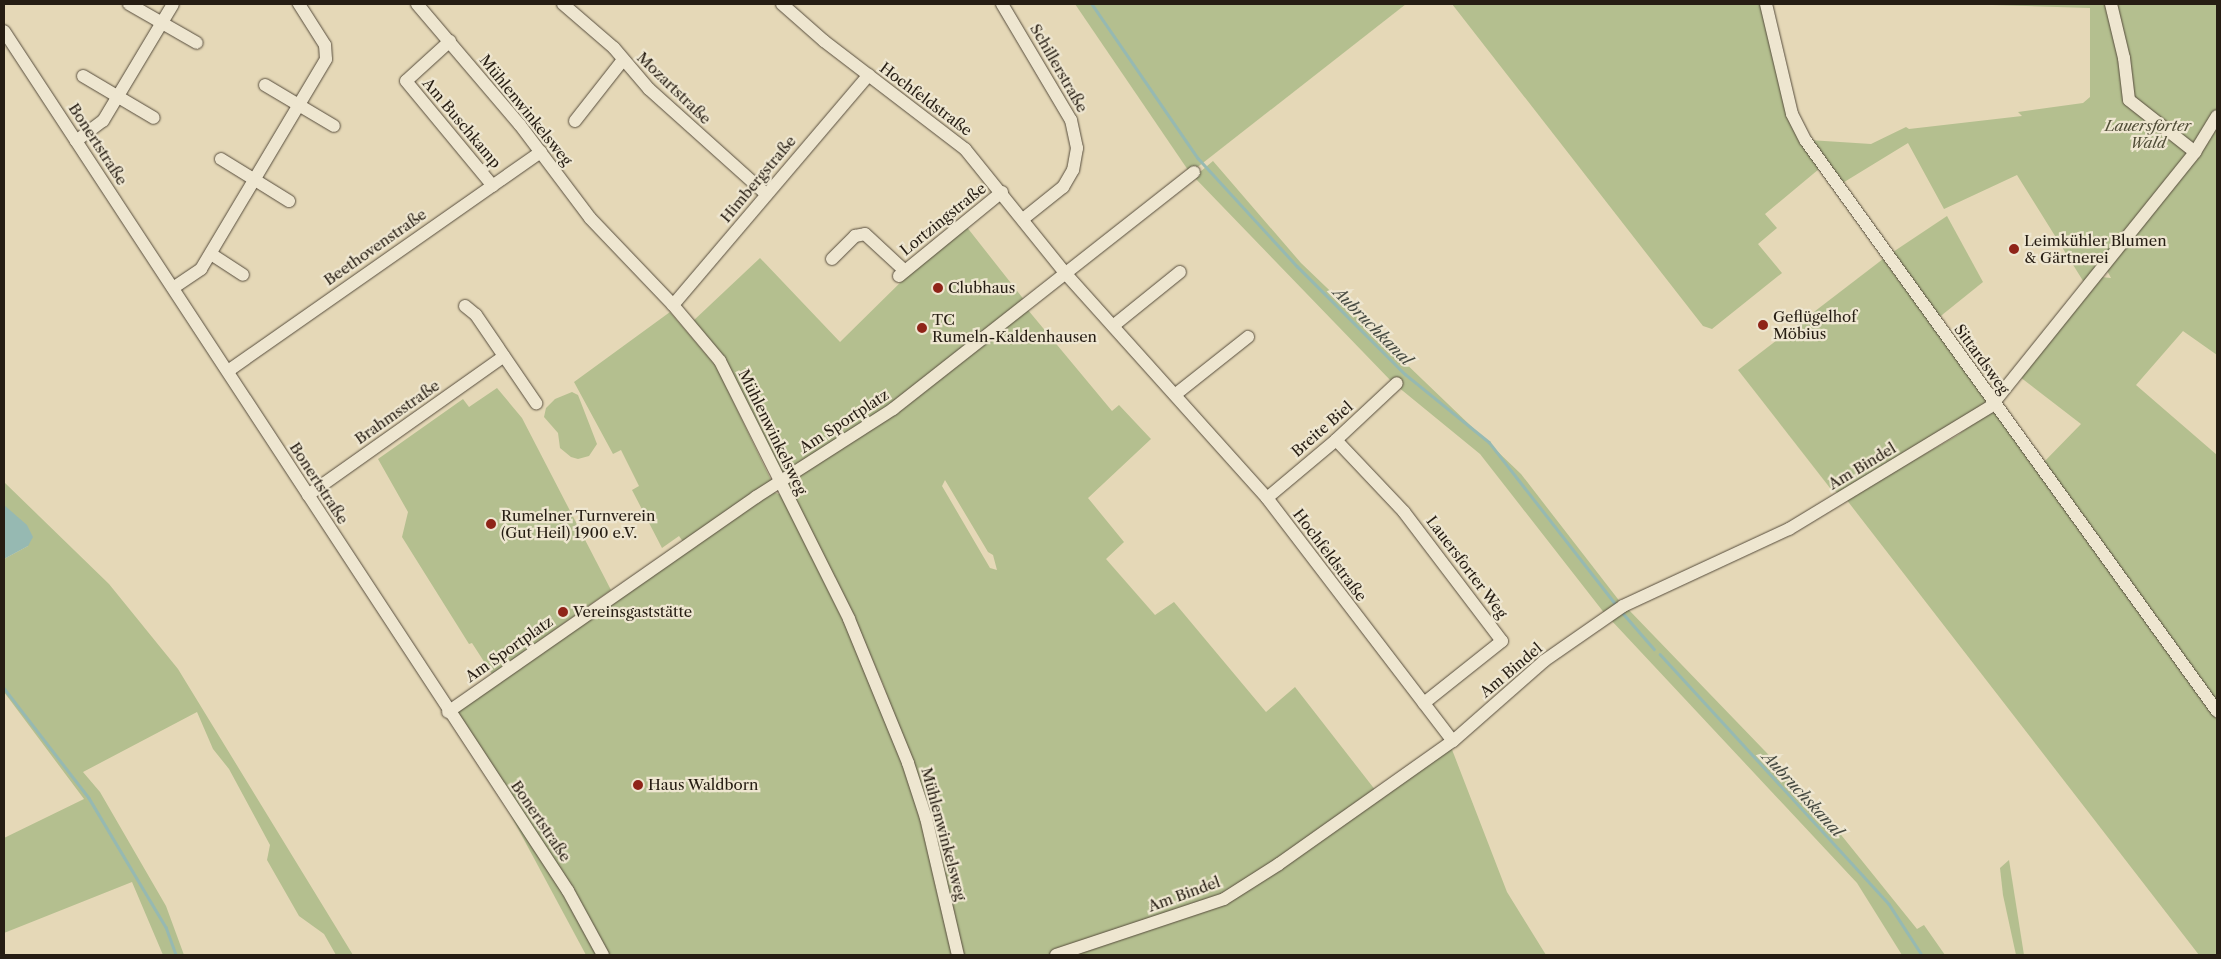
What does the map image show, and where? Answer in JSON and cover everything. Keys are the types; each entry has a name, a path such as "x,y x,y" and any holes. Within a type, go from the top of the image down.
{"street":[{"path":"129,4 197,43"},
{"path":"76,141 103,121 173,4"},
{"path":"174,288 191,279 211,254 301,106 326,59 327,52 299,4"},
{"name":"Mühlenwinkelsweg","path":"417,4 450,41 541,152 590,218 673,306 720,361 779,483 849,619 908,764 926,818 958,955"},
{"name":"Mozartstraße","path":"563,4 604,38 656,96 766,194"},
{"name":"Hochfeldstraße","path":"782,4 869,75 940,126 965,148 1066,274 1176,394 1267,498 1453,741"},
{"name":"Schillerstraße","path":"1002,4 1071,120 1077,148 1073,170 1063,187 1023,219"},
{"name":"Sittardsweg","path":"1766,4 1792,114 1806,141 1992,405 2217,712"},
{"path":"2111,4 2124,58 2129,100 2195,152"},
{"name":"Bonertstraße","path":"4,31 228,370 448,712 568,891 603,955"},
{"name":"Am Buschkamp","path":"450,41 406,81 493,186"},
{"path":"575,120 622,60"},
{"name":"Himbergstraße","path":"673,306 766,194 869,75"},
{"path":"83,76 154,118"},
{"path":"265,84 334,126"},
{"name":"Am Bindel","path":"1056,955 1224,899 1279,864 1453,741 1544,661 1623,606 1789,529 1992,405 2195,152 2217,116"},
{"name":"Beethovenstraße","path":"228,370 541,152"},
{"path":"221,159 290,201"},
{"name":"Am Sportplatz","path":"448,712 779,483 893,409 1194,172"},
{"name":"Lortzingstraße","path":"832,259 855,236 865,234 902,274 1002,192"},
{"path":"211,254 243,275"},
{"path":"1113,326 1180,272"},
{"path":"465,306 476,315 536,403"},
{"path":"1176,394 1248,337"},
{"name":"Brahmsstraße","path":"308,494 504,356"},
{"name":"Breite Biel","path":"1267,498 1336,440 1397,383"},
{"name":"Lauersforter Weg","path":"1336,440 1404,512 1502,641 1424,704"}],"green space":[{"path":"1075,4 1406,4 1190,173"},
{"path":"1452,4 1762,4 1780,81 1819,169 1765,214 1777,228 1758,244 1782,273 1712,329 1703,326"},
{"name":"Lauersforter Wald","path":"1959,4 2217,4 2217,355 2183,331 2136,385 2217,455 2217,955 2199,955 1846,499 1958,435 1998,404 2041,465 2081,424 2020,377 2101,277 2111,278 2103,263 2085,284 2017,175 1944,209 1908,143 1841,184 1809,140 1871,144 1906,127 1909,129 2022,116 2018,112 2083,103 2090,97 2090,8"},
{"path":"1213,161 1301,263 1521,474 1621,603 1605,614 1480,454 1392,382 1194,177"},
{"path":"1947,216 1983,282 1937,319 1890,254"},
{"path":"966,226 1025,301 888,419 1028,310 1112,411 1119,405 1151,439 1088,498 1124,542 1106,559 1155,615 1174,602 1266,712 1295,687 1376,791 1222,896 1050,955 962,955 926,807 883,684 853,615 692,322 760,258 840,342 910,273","holes":["945,480 988,552 993,555 997,570 990,568 942,486"]},
{"path":"1883,259 1987,399 1985,404 1838,493 1830,488 1738,370"},
{"path":"670,312 716,366 772,482 684,543 679,536 662,548 632,490 639,486 621,450 613,454 574,382"},
{"name":"Rumelner Turnverein (Gut Heil) 1900 e.V.","path":"497,388 522,418 611,590 492,674 472,643 469,644 402,537 408,512 378,459 463,399 469,407"},
{"path":"572,392 578,395 597,444 589,456 578,459 571,457 560,448 558,433 544,417 546,408 555,399"},
{"path":"4,482 109,584 178,669 353,955 336,955 324,934 299,916 267,860 270,845 229,769 213,749 197,712 83,772 100,792 166,906 184,955 163,955 132,882 4,933 4,838 84,799 4,692 4,559 28,546 4,505"},
{"path":"774,492 781,495 860,655 904,764 922,818 955,955 586,955 457,715 460,707"},
{"path":"1627,608 1817,805 1917,929 1924,925 1945,955 1902,955 1857,883 1611,620"},
{"path":"1451,747 1507,892 1546,955 1067,955 1227,902"},
{"path":"2009,860 2024,955 2016,955 2003,895 2000,868"}],"water":[{"path":"4,505 27,525 33,537 28,546 4,559"}],"waterway":[{"name":"Aubruchkanal","path":"1092,4 1198,158 1297,266 1405,374 1489,442 1617,606"},
{"name":"Aubruchkanal","path":"1622,612 1654,649"},
{"name":"Aubruchskanal","path":"1660,654 1889,904 1922,955"},
{"path":"4,688 89,798 166,927 176,955"}],"place":[{"name":"Leimkühler Blumen & Gärtnerei","path":"2014,249"},
{"name":"Clubhaus","path":"938,288"},
{"name":"Geflügelhof Möbius","path":"1763,325"},
{"name":"TC Rumeln-Kaldenhausen","path":"922,328"},
{"name":"Rumelner Turnverein (Gut Heil) 1900 e.V.","path":"491,524"},
{"name":"Vereinsgaststätte","path":"563,612"},
{"name":"Haus Waldborn","path":"638,785"}]}
